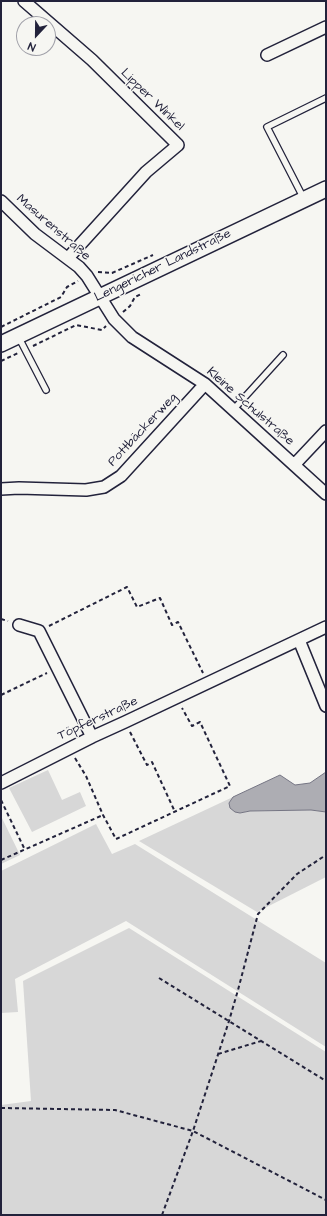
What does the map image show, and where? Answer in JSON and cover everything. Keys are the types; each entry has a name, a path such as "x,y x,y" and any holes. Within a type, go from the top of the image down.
{"main road":[{"name":"Lengericher Landstraße","path":"1,344 326,189"}],"street":[{"name":"Lipper Winkel","path":"24,1 92,60 178,145 146,172 68,258"},
{"path":"267,55 326,27"},
{"name":"Masurenstraße","path":"1,201 35,234 68,258 87,276 100,296"},
{"name":"Kleine Schulstraße","path":"100,296 114,319 132,337 205,384 326,494"},
{"name":"Pottbäckerweg","path":"1,489 19,488 86,490 104,486 121,476 205,384"},
{"path":"294,465 326,431"},
{"path":"19,625 39,631 92,737"},
{"name":"Töpferstraße","path":"1,783 92,737 326,627"},
{"path":"299,640 326,706"}],"lane":[{"path":"304,199 267,127 326,98"},
{"path":"18,336 46,390"},
{"path":"233,410 283,355"}],"path":[{"path":"1,327 61,297 67,287 87,276 99,272 112,273 154,255"},
{"path":"1,361 76,325 102,330 130,306 135,297 145,291"},
{"path":"39,631 127,587 137,608 160,598 172,625 178,622 209,683"},
{"path":"1,695 57,668"},
{"path":"70,748 86,776 103,815 116,839 230,786 200,722 192,726 176,698"},
{"path":"125,722 147,765 152,762 175,812"},
{"path":"1,800 25,850"},
{"path":"1,860 61,832 103,815"},
{"path":"162,1215 193,1131 229,1021 258,914 297,874 326,855"},
{"path":"159,978 326,1081"},
{"path":"218,1054 262,1041"},
{"path":"1,1108 114,1110 193,1131 326,1200"}],"shaded area":[{"path":"48,770 62,800 80,792 86,806 32,832 9,788"},
{"path":"326,772 326,812 311,810 250,811 240,813 235,812 230,808 229,803 233,797 280,775 295,785 310,783"},
{"path":"233,797 229,803 240,813 250,811 311,810 326,812 326,877 257,912 139,841"},
{"path":"1,816 20,855 1,864"},
{"path":"96,824 112,854 135,844 326,963 326,1047 126,921 15,979 18,1012 1,1013 1,871"},
{"path":"129,928 326,1052 326,1215 1,1215 1,1105 31,1101 23,981"}]}
